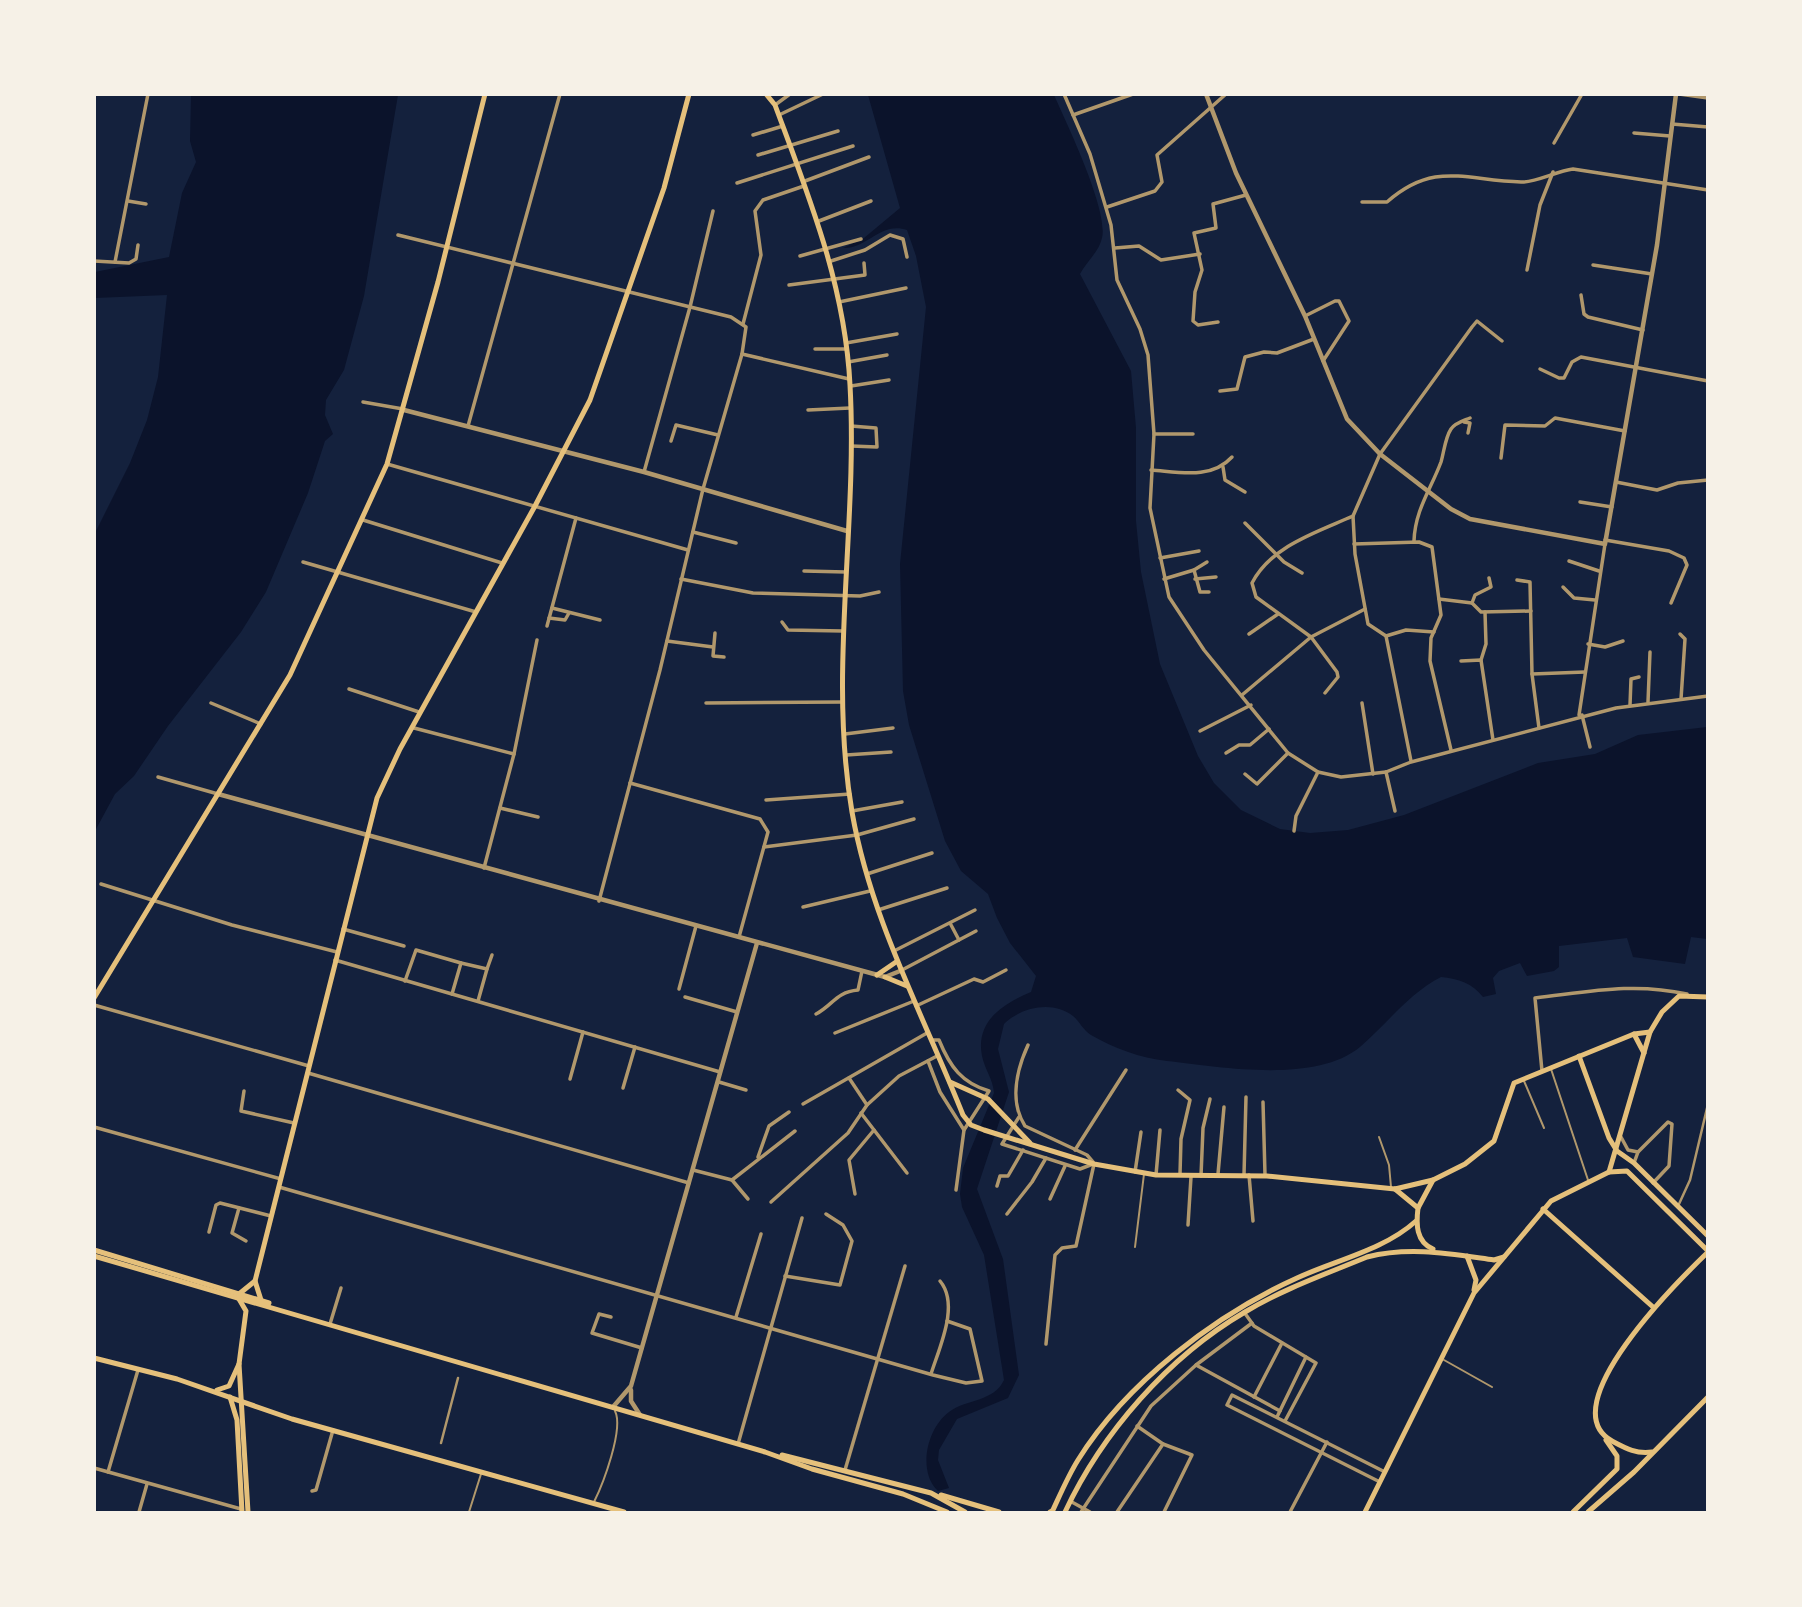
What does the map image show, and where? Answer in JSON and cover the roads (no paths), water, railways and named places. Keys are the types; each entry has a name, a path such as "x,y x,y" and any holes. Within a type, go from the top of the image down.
{"main road":[{"path":"94,998 290,675 363,520 387,464 404,410 485,94"},
{"path":"261,1300 255,1281 366,835 381,787 590,400 630,293 667,178 690,94"},
{"path":"766,94 775,105 819,221 831,261 847,346 851,446 843,702 852,811 876,911 963,1115 971,1125 1094,1164 1135,1172 1191,1177 1265,1175 1393,1188 1433,1180 1465,1164 1494,1141 1499,1134 1509,1092 1514,1083 1634,1034 1650,1032"},
{"path":"877,975 896,962"},
{"path":"885,977 906,986"},
{"path":"1609,1172 1650,1032 1672,1001 1686,994 1707,997"},
{"path":"1634,1034 1644,1053"},
{"path":"1579,1056 1609,1138 1617,1152 1634,1163 1707,1236"},
{"path":"950,1082 988,1100 1031,1144"},
{"path":"1609,1138 1616,1140 1621,1137"},
{"path":"1365,1513 1474,1293 1543,1209 1565,1191 1609,1172 1627,1171 1707,1251 1653,1307 1596,1394 1595,1422 1617,1455 1617,1469 1573,1513"},
{"path":"1433,1180 1418,1209 1416,1221 1418,1234 1426,1246 1439,1252"},
{"path":"1393,1188 1418,1209"},
{"path":"1543,1209 1653,1307"},
{"path":"1051,1512 1078,1460 1104,1425 1191,1339 1248,1301 1395,1237 1416,1221"},
{"path":"94,1250 297,1315 738,1444 845,1470 999,1513"},
{"path":"1065,1513 1111,1433 1142,1398 1206,1338 1244,1312 1367,1257 1408,1251 1439,1252 1494,1260 1507,1256"},
{"path":"94,1256 261,1300 297,1315"},
{"path":"1467,1256 1476,1280 1474,1293"},
{"path":"236,1295 255,1281"},
{"path":"236,1295 243,1301 246,1311 239,1364 244,1511"},
{"path":"94,1358 624,1513"},
{"path":"210,1390 229,1386 239,1364"},
{"path":"230,1397 237,1420 244,1511"},
{"path":"1588,1513 1707,1397"},
{"path":"1604,1437 1631,1452 1652,1452"},
{"path":"765,1451 812,1469 903,1493 947,1513"},
{"path":"931,1493 965,1513"}],"street":[{"path":"115,262 148,94"},
{"path":"468,428 560,94"},
{"path":"775,105 790,94"},
{"path":"779,115 823,94"},
{"path":"1064,94 1107,206 1115,248 1117,280 1140,329 1148,355 1154,435 1150,508 1169,597 1185,623 1288,753 1318,772 1341,778 1373,774 1451,750 1581,716 1630,705 1707,696"},
{"path":"1073,115 1133,94"},
{"path":"1206,94 1248,195 1305,316 1347,419 1380,454 1451,509 1476,521 1669,551 1684,558 1687,565 1671,603"},
{"path":"1107,206 1155,191 1162,182 1157,155 1226,94"},
{"path":"1554,143 1582,94"},
{"path":"1590,747 1581,716 1588,644 1643,330 1677,94 1707,98"},
{"path":"1672,124 1707,127"},
{"path":"752,135 783,126"},
{"path":"758,155 838,131"},
{"path":"1634,133 1671,136"},
{"path":"737,183 853,146"},
{"path":"743,324 761,258 755,211 758,203 869,158"},
{"path":"1363,202 1387,202 1401,190 1433,176 1467,175 1522,183 1553,172 1573,169 1665,186 1707,190"},
{"path":"1527,270 1540,205 1553,172"},
{"path":"1218,322 1198,326 1193,321 1195,292 1202,270 1194,233 1216,228 1213,204 1248,195"},
{"path":"128,201 146,204"},
{"path":"819,221 871,201"},
{"path":"644,472 690,307 713,211"},
{"path":"398,235 731,317 746,327 742,354 703,489 667,641 599,901"},
{"path":"831,261 865,250 890,235 903,239 907,257"},
{"path":"800,256 860,239"},
{"path":"94,261 129,263 136,259 138,245"},
{"path":"1115,248 1139,246 1161,260 1200,254"},
{"path":"789,285 865,275 864,263"},
{"path":"1592,265 1652,274"},
{"path":"839,302 906,288"},
{"path":"1581,295 1584,314 1588,317 1643,330"},
{"path":"1305,316 1335,301 1349,316 1349,321 1323,361"},
{"path":"1411,762 1386,636 1368,625 1354,544 1353,516 1380,454 1477,321 1502,341"},
{"path":"815,349 847,346 897,334"},
{"path":"1220,391 1237,389 1245,357 1258,353 1276,354 1314,339"},
{"path":"742,354 850,379"},
{"path":"848,362 887,355"},
{"path":"1540,369 1564,378 1572,362 1581,357 1707,381"},
{"path":"850,386 889,380"},
{"path":"363,402 388,406 644,472 847,531"},
{"path":"808,410 850,408"},
{"path":"1414,542 1414,526 1426,490 1440,465 1449,432 1453,426 1469,418"},
{"path":"1501,457 1505,425 1545,426 1555,418 1625,431"},
{"path":"1462,422 1470,423 1468,433"},
{"path":"671,441 676,425 718,435"},
{"path":"851,426 876,428 877,444 875,448 851,446"},
{"path":"1154,435 1193,434"},
{"path":"1151,470 1184,475 1223,467 1232,457"},
{"path":"387,464 688,551"},
{"path":"1223,467 1225,480 1245,492"},
{"path":"1616,482 1657,490 1707,480"},
{"path":"1580,502 1612,507"},
{"path":"1325,693 1339,674 1311,637 1256,597 1252,587 1253,580 1276,555 1291,544 1353,516"},
{"path":"547,626 576,518"},
{"path":"363,520 502,563"},
{"path":"1245,523 1276,555 1302,573"},
{"path":"693,532 736,542"},
{"path":"1354,544 1414,542 1432,547 1441,615 1431,638 1430,661 1451,750"},
{"path":"1160,558 1199,551"},
{"path":"1569,561 1600,571"},
{"path":"303,562 475,611"},
{"path":"1164,579 1194,570 1207,562"},
{"path":"804,570 846,572"},
{"path":"1194,570 1200,592 1209,592"},
{"path":"1195,579 1216,578"},
{"path":"1472,603 1475,595 1491,587 1489,578"},
{"path":"681,579 753,593 879,592"},
{"path":"1517,580 1530,582 1532,674 1539,728"},
{"path":"1563,587 1574,598 1595,600"},
{"path":"1439,599 1472,603 1485,612 1531,611"},
{"path":"552,608 600,620"},
{"path":"1242,695 1311,637 1365,609"},
{"path":"1485,612 1486,644 1481,660 1493,740"},
{"path":"549,618 565,620 569,613"},
{"path":"1249,634 1278,614"},
{"path":"782,622 788,630 845,631"},
{"path":"1386,636 1406,629 1435,632"},
{"path":"715,633 714,657 724,657"},
{"path":"1679,634 1685,639 1681,699"},
{"path":"484,868 514,754 537,640"},
{"path":"667,641 713,647"},
{"path":"1588,644 1605,647 1608,643 1623,641"},
{"path":"1648,703 1650,652"},
{"path":"1461,661 1481,660"},
{"path":"1532,674 1585,672"},
{"path":"1630,705 1630,679 1639,677"},
{"path":"349,689 421,712"},
{"path":"706,703 843,702"},
{"path":"211,703 261,724"},
{"path":"1362,703 1373,774"},
{"path":"1200,731 1251,705"},
{"path":"414,728 514,754"},
{"path":"845,734 893,728"},
{"path":"1226,754 1239,745 1250,745 1269,729"},
{"path":"846,755 891,752"},
{"path":"1245,774 1257,784 1288,753"},
{"path":"1294,831 1296,816 1318,772"},
{"path":"1386,772 1395,811"},
{"path":"158,777 599,901 885,977 976,931"},
{"path":"630,783 760,819 768,832 739,937"},
{"path":"766,800 850,794"},
{"path":"852,811 902,802"},
{"path":"500,808 538,817"},
{"path":"764,847 857,835 914,819"},
{"path":"866,874 932,853"},
{"path":"101,884 232,925 337,953"},
{"path":"876,911 916,895 947,888"},
{"path":"803,907 870,891"},
{"path":"892,952 975,910"},
{"path":"950,923 959,940"},
{"path":"679,989 696,926"},
{"path":"343,929 404,946"},
{"path":"640,1415 631,1401 632,1386 757,943"},
{"path":"405,981 416,950 487,969"},
{"path":"478,1002 492,955"},
{"path":"335,960 722,1072"},
{"path":"452,994 461,963"},
{"path":"835,1033 974,979 983,982 1006,970"},
{"path":"816,1014 825,1009 832,998 858,990 862,971"},
{"path":"1542,1071 1535,998 1634,986 1653,986 1686,994"},
{"path":"685,997 738,1012"},
{"path":"94,1005 309,1066"},
{"path":"569,1079 583,1032"},
{"path":"803,1104 929,1037 939,1040 948,1062 962,1078 989,1091 964,1130 956,1191"},
{"path":"1028,1045 1016,1072 1019,1117 1025,1126 1043,1137 1087,1155 1094,1164 1076,1245 1062,1248 1055,1255 1046,1344"},
{"path":"623,1088 635,1047"},
{"path":"771,1202 848,1133 867,1105 899,1076 937,1056"},
{"path":"928,1061 940,1092 964,1130"},
{"path":"1075,1150 1126,1070"},
{"path":"307,1073 689,1183"},
{"path":"849,1078 867,1105"},
{"path":"719,1082 746,1090"},
{"path":"1178,1090 1190,1100 1181,1139 1180,1176"},
{"path":"244,1091 241,1111 296,1123"},
{"path":"1246,1097 1246,1175 1253,1221"},
{"path":"1201,1176 1203,1128 1210,1099"},
{"path":"1263,1102 1265,1175"},
{"path":"1678,1207 1690,1180 1707,1104"},
{"path":"1218,1177 1224,1107"},
{"path":"757,1159 769,1126 789,1112"},
{"path":"861,1113 907,1173"},
{"path":"1019,1117 1002,1144 1080,1169 1094,1164"},
{"path":"1634,1163 1638,1152 1668,1122 1672,1124 1669,1166 1653,1182"},
{"path":"94,1127 281,1180"},
{"path":"855,1194 849,1160 874,1130"},
{"path":"1156,1175 1160,1130"},
{"path":"732,1180 795,1131"},
{"path":"1135,1172 1141,1132"},
{"path":"1621,1137 1628,1150 1638,1152"},
{"path":"997,1186 1000,1176 1008,1176 1023,1150"},
{"path":"1007,1214 1046,1158"},
{"path":"1050,1199 1066,1165"},
{"path":"693,1170 732,1180 741,1195 748,1199"},
{"path":"1188,1225 1191,1177"},
{"path":"279,1187 932,1374 966,1383 982,1381 970,1329 947,1321"},
{"path":"209,1232 216,1205 271,1216"},
{"path":"239,1208 232,1233 246,1241"},
{"path":"785,1276 840,1285 852,1241 842,1225 826,1214"},
{"path":"738,1444 802,1218"},
{"path":"736,1317 761,1234"},
{"path":"845,1470 905,1266"},
{"path":"932,1374 947,1321 947,1297 940,1281"},
{"path":"330,1324 341,1288"},
{"path":"1244,1312 1252,1323 1316,1363 1285,1421"},
{"path":"611,1317 599,1314 593,1333 642,1348"},
{"path":"1081,1511 1152,1406 1196,1364 1252,1323"},
{"path":"1254,1397 1282,1343"},
{"path":"1277,1417 1306,1357"},
{"path":"1196,1364 1280,1411"},
{"path":"108,1472 138,1370"},
{"path":"441,1443 458,1378"},
{"path":"613,1407 632,1386"},
{"path":"1380,1482 1227,1405 1233,1395 1385,1472"},
{"path":"1137,1426 1163,1444 1192,1455 1164,1513"},
{"path":"312,1491 316,1490 333,1430"},
{"path":"1290,1513 1327,1442"},
{"path":"1117,1513 1163,1444"},
{"path":"94,1468 244,1511"},
{"path":"139,1513 148,1484"},
{"path":"1070,1501 1081,1511 1090,1513"}],"lane":[{"path":"1551,1068 1588,1181"},
{"path":"1523,1079 1544,1128"},
{"path":"1379,1137 1393,1188"},
{"path":"1135,1247 1144,1173"},
{"path":"1440,1357 1492,1387"},
{"path":"593,1504 601,1488 619,1425 613,1407"},
{"path":"469,1513 481,1473"}],"water":[{"path":"191,95 398,95 364,296 344,370 326,400 325,415 333,434 325,441 308,493 266,592 241,632 168,726 134,776 115,794 95,831 95,533 130,463 147,420 158,377 167,295 95,298 95,272 169,257 182,193 196,162 190,141"},
{"path":"868,95 1054,95 1085,166 1102,225 1100,243 1080,274 1131,371 1136,428 1136,521 1141,572 1160,664 1198,756 1214,783 1241,810 1280,829 1310,833 1348,830 1404,815 1538,763 1595,754 1638,735 1707,727 1707,939 1691,937 1685,964 1633,957 1627,938 1559,946 1559,967 1554,971 1527,976 1520,963 1499,971 1493,978 1496,994 1483,997 1465,982 1441,977 1408,1001 1360,1047 1341,1058 1318,1066 1293,1069 1240,1069 1147,1058 1091,1035 1073,1016 1056,1008 1028,1010 1004,1024 998,1049 1009,1092 977,1189 1003,1259 1019,1375 1008,1398 957,1419 939,1450 938,1460 949,1488 938,1491 932,1483 926,1461 935,1428 949,1412 994,1392 1004,1380 984,1255 962,1207 960,1194 963,1168 994,1093 982,1056 983,1033 987,1023 1002,1008 1031,992 1036,976 1010,943 988,894 961,871 945,841 909,725 903,691 900,564 926,307 916,256 907,230 889,229 852,247 843,248 864,238 900,208"}]}
